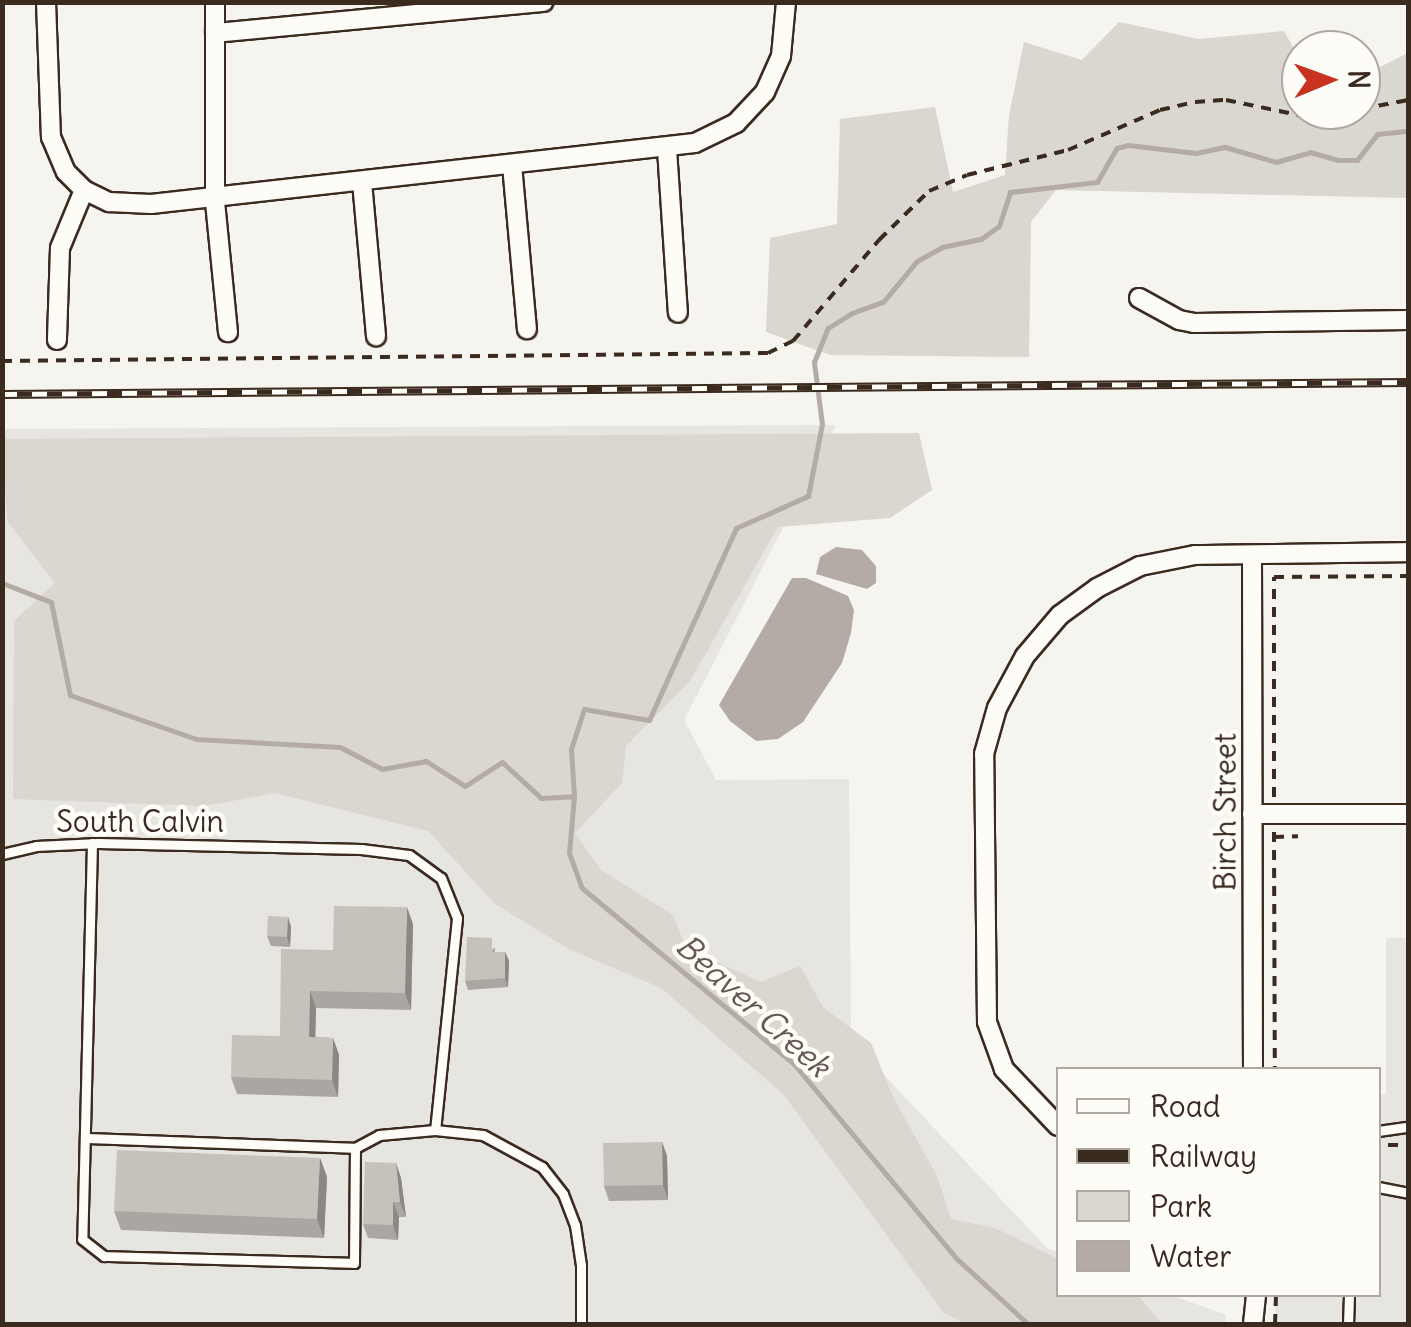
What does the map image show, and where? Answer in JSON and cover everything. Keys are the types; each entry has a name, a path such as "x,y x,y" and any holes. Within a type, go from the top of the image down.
{"street":[{"path":"46,2 50,136 66,172 84,190 127,205 667,149 718,134 754,106 781,56 786,2"},
{"path":"215,2 216,196 228,332"},
{"path":"215,33 544,2"},
{"path":"667,149 678,312"},
{"path":"512,165 527,329"},
{"path":"362,182 376,336"},
{"path":"56,340 60,248 84,190"},
{"path":"1140,298 1179,320 1194,323 1408,320"},
{"path":"1056,1124 1004,1068 986,1022 984,754 997,708 1025,656 1060,615 1097,588 1140,566 1195,555 1408,552"},
{"name":"Birch Street","path":"1252,556 1253,1067"},
{"path":"1252,814 1408,814"},
{"path":"1254,1324 1256,1297"}],"lane":[{"name":"South Calvin","path":"2,854 92,843 360,848 409,856 442,878 457,918 436,1130"},
{"path":"92,843 82,1239 104,1256 354,1263 355,1148"},
{"path":"1381,1132 1408,1128"},
{"path":"84,1138 355,1148 379,1135 436,1130 483,1135 518,1150 542,1167 563,1194 574,1225 581,1266 581,1324"},
{"path":"1381,1188 1408,1193"},
{"path":"1348,1324 1349,1297"}],"path":[{"path":"1381,105 1408,100"},
{"path":"1275,1067 1274,577 1408,576"},
{"path":"1274,837 1298,836"},
{"path":"1381,1145 1408,1145"},
{"path":"1275,1324 1276,1297"}],"shaded area":[{"path":"836,425 684,720 716,780 849,779 851,1040 1047,1248 1056,1251 1056,1297 1176,1297 1226,1315 1225,1324 3,1324 2,429"},
{"path":"1386,938 1408,938 1408,1324 1275,1324 1275,1297 1381,1297 1381,1095 1386,1094"}],"green space":[{"path":"1119,22 1199,39 1281,31 1281,130 1381,130 1381,66 1408,53 1408,198 1056,190 1031,222 1029,357 830,355 766,332 770,238 837,224 840,119 935,107 953,192 1005,175 1009,115 1024,42 1082,60"},
{"path":"919,433 932,490 890,518 778,527 690,681 626,746 622,783 575,833 601,870 673,915 686,948 761,982 800,966 823,1007 871,1043 893,1097 937,1176 951,1219 995,1228 1056,1258 1056,1297 1140,1297 1162,1324 966,1324 944,1313 783,1094 661,988 569,949 495,904 428,831 275,793 205,806 13,799 14,621 55,583 7,521 3,439"}],"water":[{"path":"836,547 862,550 876,566 876,583 867,589 816,574 820,557"},
{"path":"792,578 806,578 848,596 854,610 851,633 842,663 803,722 778,739 756,741 730,721 719,705"}],"building":[{"path":"334,906 407,907 405,993 310,991 309,1037 333,1038 332,1080 231,1077 232,1035 280,1036 281,949 333,950"},
{"path":"268,916 288,917 287,937 267,936"},
{"path":"467,937 492,938 492,952 505,952 505,978 465,981"},
{"path":"662,1142 663,1185 604,1186 603,1143"},
{"path":"117,1150 320,1158 317,1219 114,1211"},
{"path":"365,1162 396,1163 400,1202 393,1202 393,1225 363,1224"}],"waterway":[{"path":"2,583 51,602 70,695 196,739 340,747 382,769 426,761 465,786 502,762 541,798 574,796 571,749 584,709 649,720 736,528 808,496 822,424 814,362 828,328 852,313 883,302 917,261 942,247 981,239 999,226 1010,192 1097,182 1117,148 1128,145 1196,153 1225,147 1276,162 1310,152 1338,160 1357,160 1377,134 1408,131"},
{"name":"Beaver Creek","path":"574,796 569,853 582,888 793,1063 957,1259 1028,1324"}],"railway":[{"path":"2,394 1408,382"}]}
